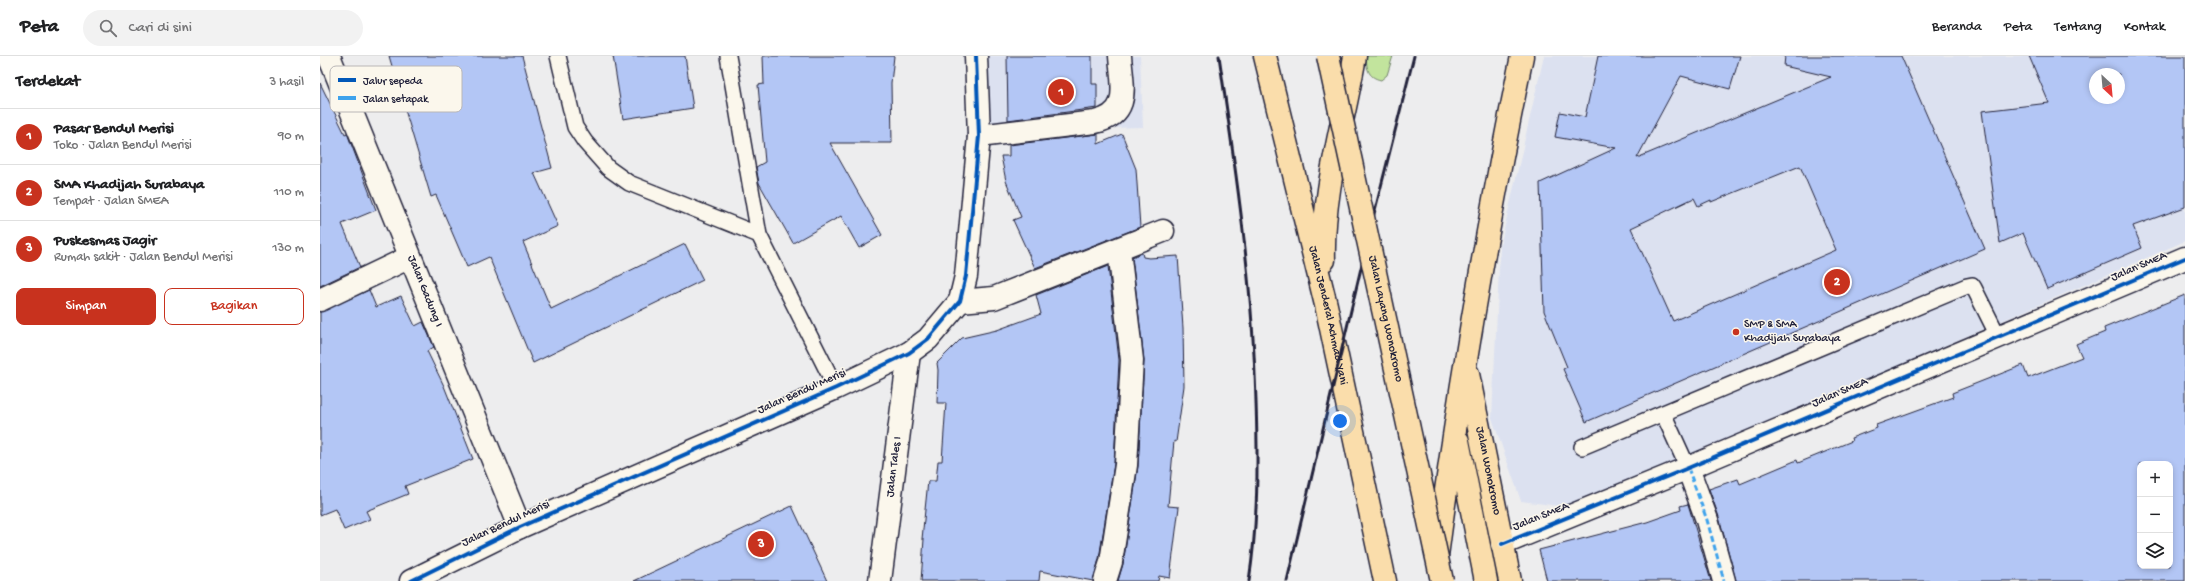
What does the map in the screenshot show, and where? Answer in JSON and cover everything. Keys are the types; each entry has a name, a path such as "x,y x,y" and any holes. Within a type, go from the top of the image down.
{"highway":[{"name":"Jalan Jenderal Achmad Yani","path":"1265,56 1326,305 1384,580"},
{"name":"Jalan Layang Wonokromo","path":"1328,56 1442,581"},
{"path":"1326,305 1323,233 1355,56"},
{"path":"1434,581 1455,424 1499,168 1522,56"},
{"name":"Jalan Wonokromo","path":"1466,361 1510,581"},
{"name":"Jalan Wonokromo","path":"1455,424 1486,581"}],"street":[{"name":"Jalan Bendul Merisi","path":"411,581 520,527 836,388 908,353 928,339 960,301 966,276 979,136 976,56"},
{"path":"979,136 1095,122 1108,118 1117,112 1122,99 1120,56"},
{"name":"Jalan Gadung I","path":"348,112 410,257 520,527"},
{"path":"960,301 994,298 1119,250 1163,231"},
{"path":"1105,581 1111,562 1126,465 1132,360 1119,250"},
{"path":"320,300 410,257"},
{"name":"Jalan SMEA","path":"1502,544 1688,468 1994,329 2185,258"},
{"name":"Jalan Tales I","path":"880,581 908,353"},
{"path":"1688,468 1707,520 1724,581"}],"lane":[{"path":"558,56 575,127 584,142 608,168 629,183 758,236"},
{"path":"728,56 758,236 836,388"},
{"path":"1582,447 1967,286 1972,285 1974,288 1994,329"},
{"path":"1663,413 1688,468"}],"shaded area":[{"path":"981,56 1140,56 1143,127 982,132"},
{"name":"SMP & SMA Khadijah Surabaya","path":"1544,56 2185,56 2185,241 1715,446 1567,507 1521,501 1492,418 1500,247"}],"green space":[{"path":"1366,56 1393,56 1387,75 1381,80 1373,77 1367,68"}],"building":[{"path":"389,56 522,56 552,168 534,173 558,226 523,242 551,309 685,244 703,280 533,363 489,257 467,267 436,195 431,197 406,112 462,112 462,66 392,66"},
{"path":"613,56 685,56 693,108 623,119"},
{"path":"763,56 894,56 891,83 892,143 830,143 882,235 859,248 841,216 793,243 759,183 756,167 765,162 758,85 764,84"},
{"path":"1007,56 1092,56 1092,84 1097,84 1097,108 1008,120"},
{"path":"1598,56 1740,56 1730,89 1681,76 1637,158 1831,77 1784,66 1785,56 1901,56 1985,249 1586,422 1563,369 1567,367 1544,311 1540,183 1616,148 1555,137 1560,112 1585,117","holes":["1800,166 1836,250 1673,321 1631,228 1694,198 1698,206"]},
{"path":"2029,56 2185,56 2185,207 2133,226 2142,248 2047,289 2023,233 2000,243 1982,111 2049,103"},
{"path":"320,83 330,103 330,112 334,112 345,134 347,133 376,210 342,224 360,267 320,286"},
{"path":"1098,134 1098,144 1122,134 1136,169 1140,227 1035,268 1013,220 1021,217 1006,181 1001,156 1009,156 1009,145"},
{"path":"1142,253 1143,257 1149,258 1178,256 1183,328 1184,386 1176,442 1174,441 1168,506 1179,507 1170,578 1159,576 1158,581 1118,581 1123,564 1138,466 1144,361 1132,257"},
{"path":"1108,266 1119,360 1114,464 1099,559 1093,581 1040,571 1039,581 921,581 924,539 922,539 928,481 936,481 938,461 942,461 946,403 937,403 937,363 962,338 997,330 1041,314 1036,295"},
{"path":"369,290 376,307 401,296 415,326 423,322 434,347 427,351 444,386 473,459 405,486 408,494 366,511 370,519 344,530 335,509 320,515 320,312"},
{"path":"2185,295 2185,581 1736,581 1719,517 1709,489 1738,479 1740,484 1797,460 1798,463 1852,441 1851,438 1877,428 1876,425 1953,397 1952,393 2023,365 2028,378 2082,357 2076,344 2105,332 2104,328"},
{"path":"1688,504 1711,581 1547,581 1539,550 1647,522 1681,510 1680,506"},
{"path":"792,506 827,581 634,581"}],"railway":[{"path":"1219,56 1243,229 1254,359 1257,424 1257,492 1249,581"},
{"path":"1287,581 1370,230 1414,56"}],"marked path":[{"path":"1688,468 1707,520 1724,581"}],"cycle path":[{"path":"411,581 520,527 836,388 909,353 928,339 960,301 966,276 979,136 976,56"},
{"path":"1502,544 1688,468 2185,258"}],"place":[{"name":"Pasar Bendul Merisi","path":"1061,92"},
{"name":"SMA Khadijah Surabaya","path":"1837,282"},
{"name":"SMP & SMA Khadijah Surabaya","path":"1736,332"},
{"name":"Puskesmas Jagir","path":"761,544"}]}
